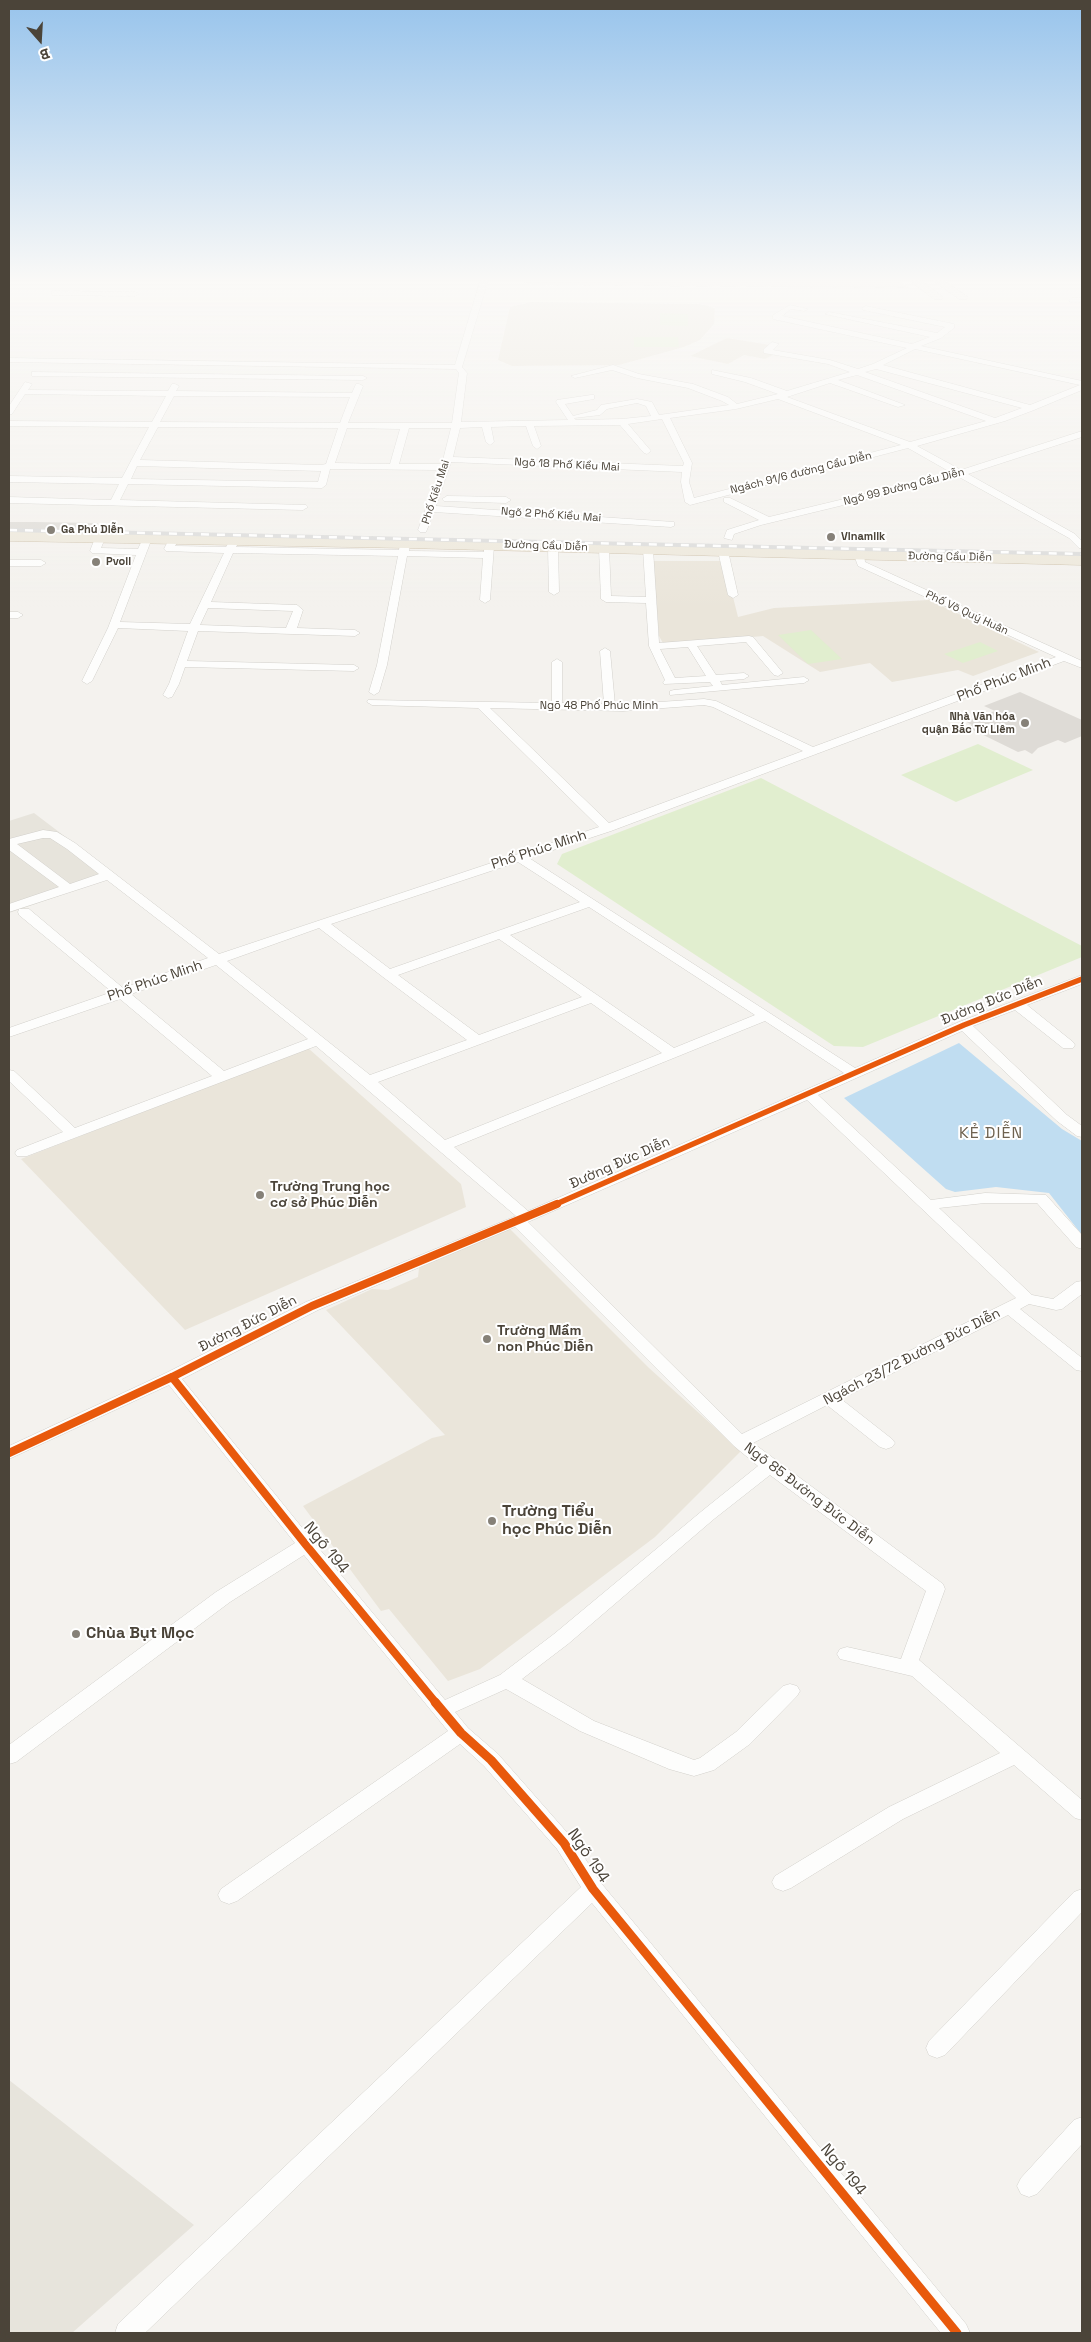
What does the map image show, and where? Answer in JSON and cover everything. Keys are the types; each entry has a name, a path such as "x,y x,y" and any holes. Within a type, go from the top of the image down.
{"highway":[{"name":"Đường Cầu Diễn","path":"9,522 424,530 648,549 726,544 858,555 1082,560"},
{"name":"Đường Cầu Diễn","path":"9,536 100,538 144,545 174,539 232,545 488,550 594,544 1082,546"}],"street":[{"path":"114,502 173,390"},
{"path":"9,479 322,485 358,390"},
{"name":"Phố Kiều Mai","path":"424,530 434,504 456,426 461,390"},
{"path":"702,390 725,399 736,407"},
{"path":"771,390 909,446 1072,536 1082,546"},
{"path":"9,423 456,426 529,424 572,420 622,422 736,407 797,390"},
{"path":"859,390 901,405"},
{"path":"906,390 994,421"},
{"path":"966,390 1031,408"},
{"name":"Ngách 91/6 đường Cầu Diễn","path":"687,469 685,482 690,502 909,446 994,421 1074,390"},
{"path":"9,412 23,392 356,395"},
{"path":"572,420 560,402 591,397"},
{"path":"572,420 600,412 604,407 638,401 649,404 661,417 688,463 687,469"},
{"path":"622,422 647,451"},
{"path":"529,424 537,446"},
{"path":"486,425 490,442"},
{"path":"395,463 405,426"},
{"name":"Ngõ 99 Đường Cầu Diễn","path":"726,544 730,532 767,520 959,474 1082,434"},
{"name":"Ngõ 18 Phố Kiều Mai","path":"135,463 446,463 605,465 624,468 687,469"},
{"path":"9,500 303,507"},
{"path":"434,504 506,500"},
{"path":"727,500 767,520"},
{"name":"Ngõ 2 Phố Kiều Mai","path":"434,504 670,524"},
{"path":"594,544 606,599 651,600"},
{"path":"726,544 733,596"},
{"path":"87,681 114,625 144,545"},
{"path":"168,695 182,664 194,628 232,545"},
{"path":"553,547 554,592"},
{"name":"Ngõ 48 Phố Phúc Minh","path":"405,548 382,665 373,697 480,704 610,708 704,702 716,704 814,752"},
{"path":"648,549 654,646 671,686"},
{"path":"485,600 488,550"},
{"name":"Phố Võ Quý Huân","path":"858,555 861,564 1082,665"},
{"path":"9,562 42,563"},
{"path":"205,605 296,608 298,610 290,632"},
{"path":"114,625 355,633"},
{"path":"654,646 749,639 778,672 671,686"},
{"path":"691,644 720,689"},
{"path":"605,651 610,708"},
{"name":"Phố Phúc Minh","path":"9,1033 321,923 607,828 1065,657"},
{"path":"556,662 557,706"},
{"path":"182,664 354,668"},
{"path":"671,686 720,689 804,680"},
{"path":"480,704 607,828"},
{"name":"Ngõ 85 Đường Đức Diễn","path":"9,843 32,835 44,834 53,835 72,846 318,1040 443,1146 522,1219 740,1442 936,1589 909,1662 919,1670"},
{"path":"9,843 68,888"},
{"path":"519,857 854,1073"},
{"path":"9,908 109,875"},
{"path":"9,917 90,889"},
{"path":"388,974 590,902"},
{"path":"24,912 222,1077"},
{"path":"321,923 476,1040"},
{"path":"500,934 672,1053"},
{"name":"Đường Đức Diễn","path":"9,1453 172,1378 312,1306 522,1219 964,1025 1082,979"},
{"path":"368,1081 592,998"},
{"path":"1018,1005 1068,1045"},
{"path":"443,1146 766,1016"},
{"path":"964,1025 1062,1118 1082,1133"},
{"path":"22,1153 318,1040"},
{"path":"9,1074 74,1134"},
{"path":"810,1094 1027,1299 1056,1305 1082,1286"},
{"path":"928,1205 986,1198 1041,1198 1082,1244"},
{"name":"Ngách 23/72 Đường Đức Diễn","path":"740,1442 1027,1299"},
{"path":"1009,1308 1082,1366"},
{"name":"Ngõ 194","path":"172,1378 306,1545 461,1733 492,1760 564,1843 593,1889 957,2333"},
{"path":"829,1398 886,1443"},
{"path":"442,1710 507,1680 561,1639 708,1515 770,1466"},
{"path":"9,1756 224,1597 306,1545"},
{"path":"847,1654 919,1670 1082,1812"},
{"path":"507,1680 587,1726 676,1763 694,1768 707,1764 743,1738 790,1691"},
{"path":"229,1895 461,1733"},
{"path":"782,1882 896,1813 1015,1755"},
{"path":"127,2333 593,1889"},
{"path":"937,2048 1082,1898"},
{"path":"1029,2186 1082,2128"}],"shaded area":[{"path":"653,561 724,561 738,617 774,608 929,600 1039,652 973,676 958,670 892,682 870,663 820,672 763,636 664,645 659,636"},
{"path":"34,813 117,876 9,913 9,821"},
{"name":"Trường Trung học cơ sở Phúc Diễn","path":"308,1048 461,1184 466,1207 185,1330 21,1159"},
{"name":"Trường Tiểu học Phúc Diễn","path":"509,1228 649,1368 741,1451 655,1537 480,1669 448,1681 389,1609 381,1611 303,1506 432,1438 445,1435 326,1310 372,1289 388,1290 418,1277 419,1268"},
{"path":"9,2080 194,2225 72,2333 9,2333"}],"green space":[{"path":"811,630 842,659 808,664 778,635"},
{"path":"980,642 998,651 963,663 944,654"},
{"path":"978,744 1033,770 956,802 901,775"},
{"path":"761,778 1082,946 1082,957 863,1047 834,1046 557,864 562,854"}],"water":[{"path":"959,1043 1062,1129 1082,1141 1082,1235 1049,1193 996,1187 955,1192 946,1189 844,1098"}],"building":[{"path":"9,522 98,523 94,531 9,529"},
{"name":"Nhà Văn hóa quận Bắc Từ Liêm","path":"1020,692 1082,720 1082,736 1065,743 1058,740 1038,748 1032,754 1025,750 1018,752 967,727 972,725 965,721 995,711 984,706"}],"railway":[{"path":"9,530 1082,554"}],"cycle path":[{"path":"9,1453 172,1377 312,1306 553,1206 964,1025 1082,979"},
{"path":"172,1377 306,1545 461,1733 491,1760 564,1843 593,1889 957,2333"}],"place":[{"name":"Ga Phú Diễn","path":"51,530"},
{"name":"Vinamilk","path":"831,537"},
{"name":"Pvoil","path":"96,562"},
{"name":"Nhà Văn hóa quận Bắc Từ Liêm","path":"1025,723"},
{"name":"Trường Trung học cơ sở Phúc Diễn","path":"260,1195"},
{"name":"Trường Mầm non Phúc Diễn","path":"487,1339"},
{"name":"Trường Tiểu học Phúc Diễn","path":"492,1521"},
{"name":"Chùa Bụt Mọc","path":"76,1634"}],"district":[{"name":"KẺ DIỄN","path":"991,1134"}]}
